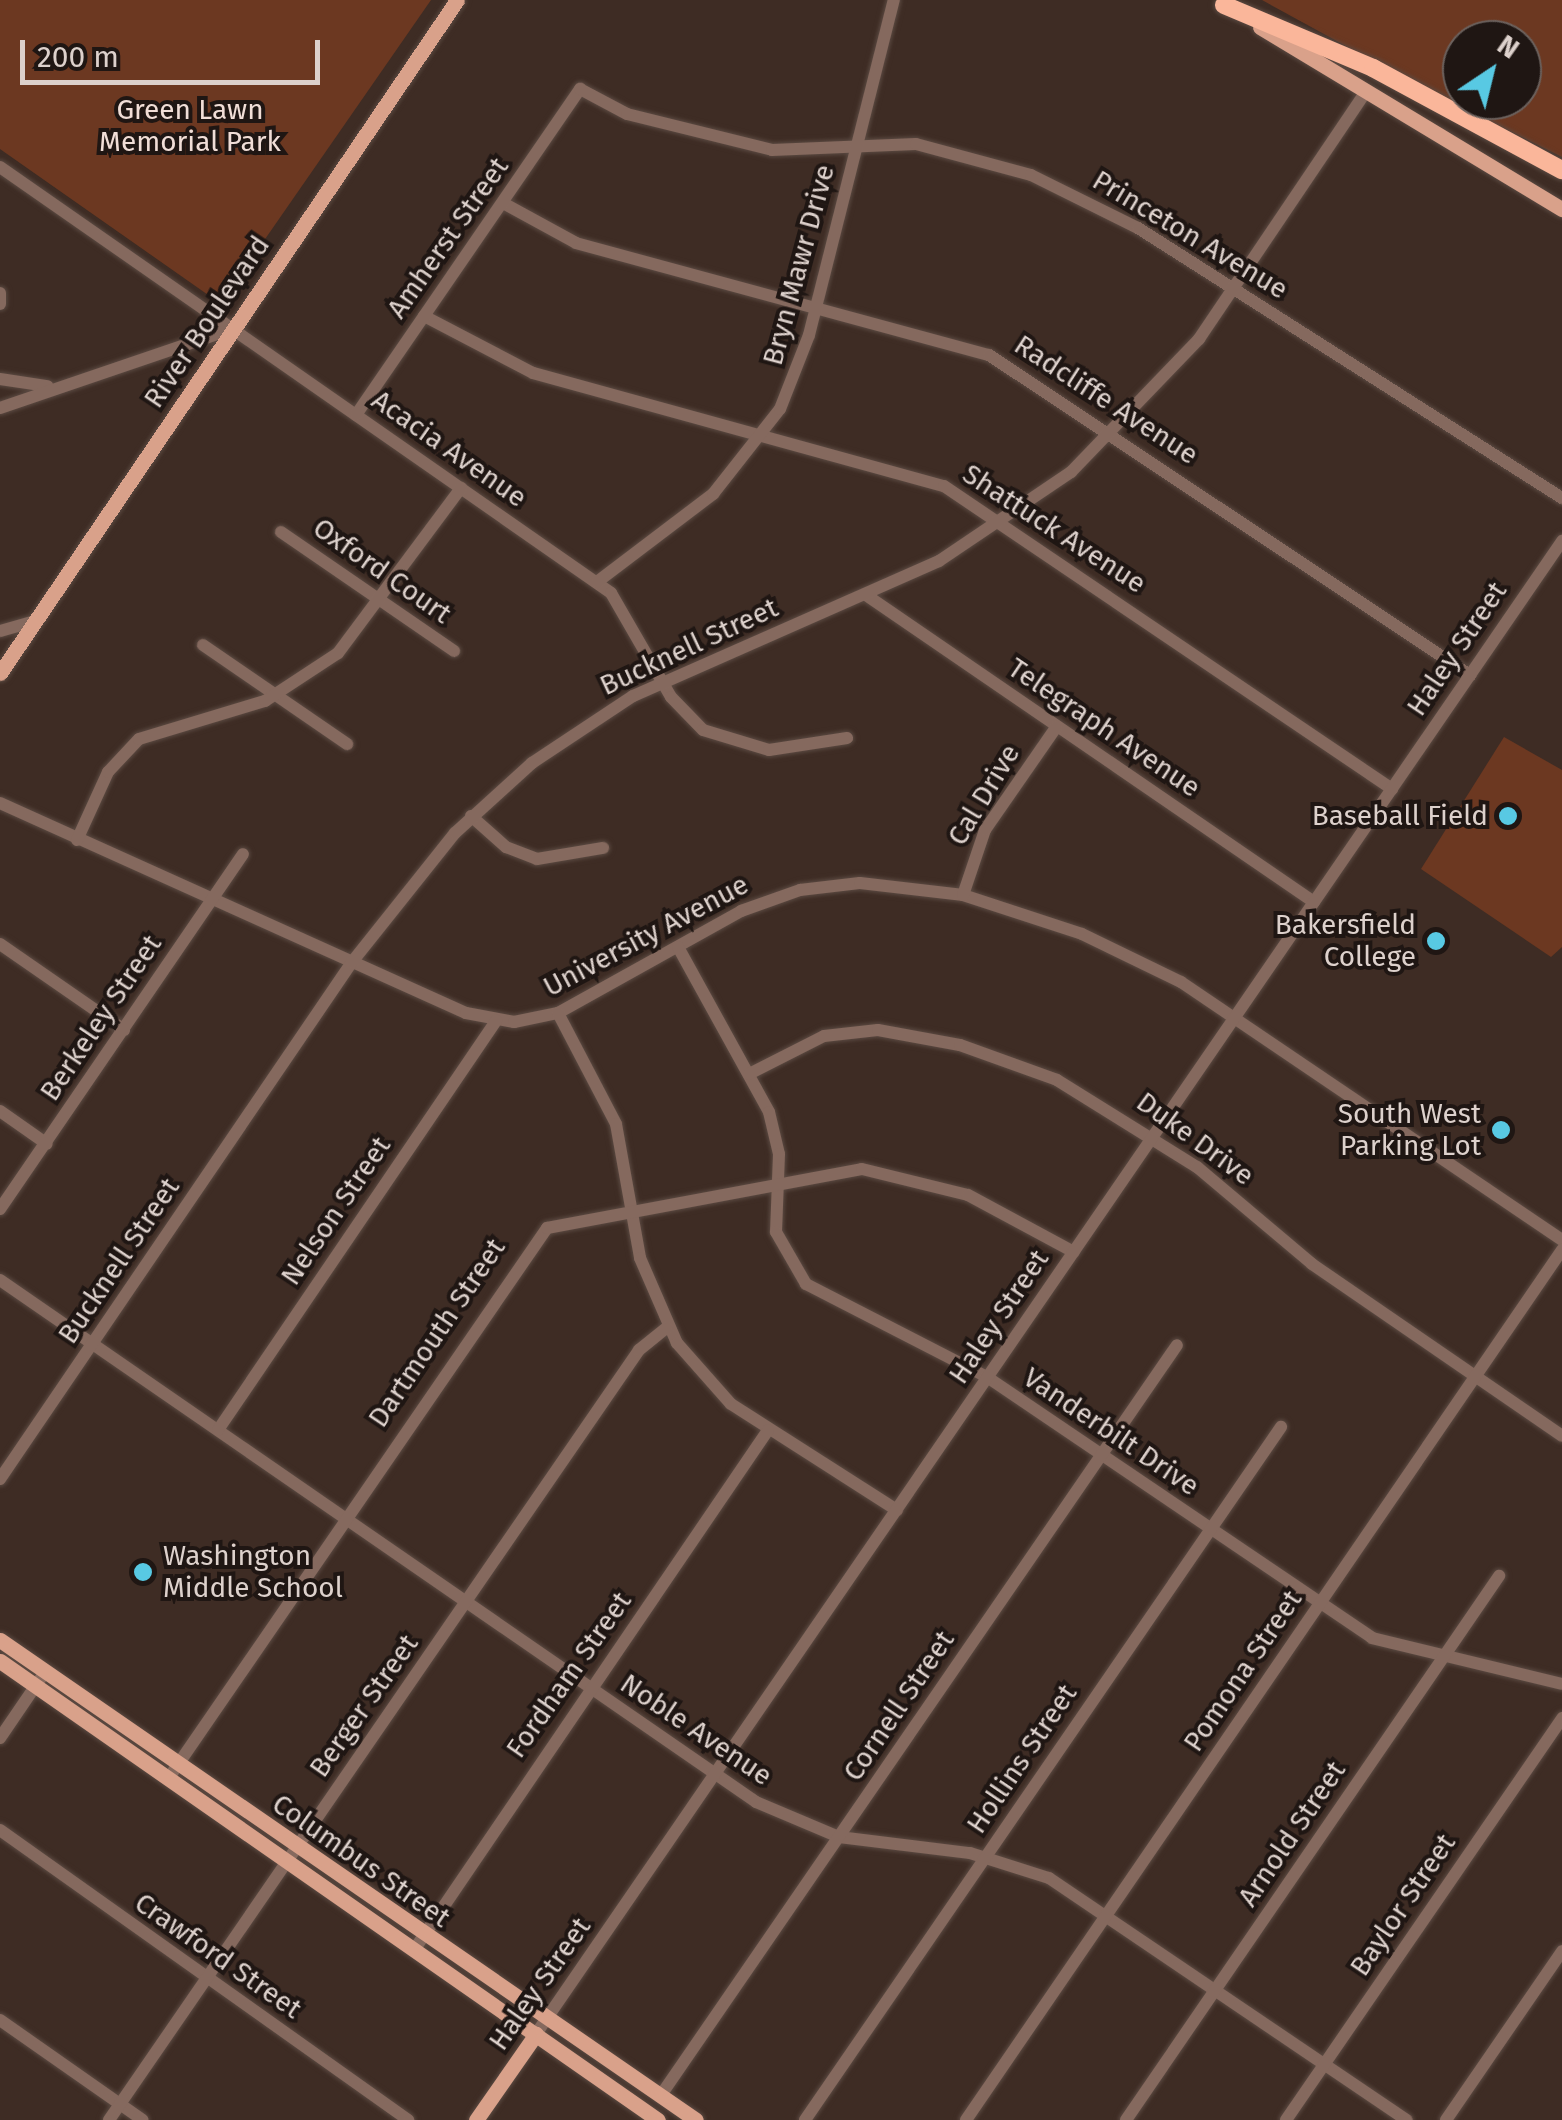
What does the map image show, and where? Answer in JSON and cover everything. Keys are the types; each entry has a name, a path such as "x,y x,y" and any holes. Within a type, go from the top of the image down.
{"highway":[{"path":"1219,3 1373,68 1562,170"}],"main road":[{"name":"River Boulevard","path":"0,673 458,0"},
{"path":"1219,3 1562,208"},
{"name":"Columbus Street","path":"0,1640 41,1678 168,1779 654,2117"},
{"name":"Columbus Street","path":"0,1660 41,1678 174,1762 696,2120"},
{"name":"Haley Street","path":"476,2120 536,2034"},
{"path":"654,2117 661,2095"}],"street":[{"name":"Bryn Mawr Drive","path":"597,582 713,494 766,433 817,304 894,0"},
{"name":"Princeton Avenue","path":"580,89 616,111 772,150 937,147 1031,175 1234,290 1562,498"},
{"name":"Amherst Street","path":"356,415 580,89"},
{"name":"Bucknell Street","path":"0,1479 352,962 471,816 565,739 662,681 866,595 1004,522 1116,432 1234,290 1367,90"},
{"name":"Acacia Avenue","path":"0,167 597,582 622,606 662,681 690,720 736,746 846,738"},
{"name":"Radcliffe Avenue","path":"502,202 576,243 817,304 989,355 1116,432 1470,676"},
{"path":"0,293 0,304"},
{"name":"Shattuck Avenue","path":"424,316 533,373 916,474 1004,522 1392,789"},
{"path":"0,408 232,329"},
{"path":"0,380 63,386"},
{"path":"77,840 108,772 139,739 276,696 338,653 383,602 461,488"},
{"name":"Oxford Court","path":"281,532 454,651"},
{"name":"Haley Street","path":"536,2034 1562,541"},
{"name":"Telegraph Avenue","path":"866,595 1314,902"},
{"path":"0,630 35,621"},
{"path":"203,645 347,744"},
{"name":"Cal Drive","path":"963,895 985,830 1057,726"},
{"name":"University Avenue","path":"0,803 352,962 496,1021 558,1013 678,947 800,890 860,883 963,895 1117,949 1236,1017 1562,1240"},
{"path":"471,816 506,847 537,859 603,848"},
{"name":"Berkeley Street","path":"0,1209 243,854"},
{"path":"0,944 124,1030"},
{"name":"Vanderbilt Drive","path":"678,947 774,1124 776,1232 806,1284 988,1378 1372,1638 1441,1660 1562,1684"},
{"path":"558,1013 616,1124 640,1258 667,1327 713,1388 768,1430 897,1510"},
{"name":"Nelson Street","path":"218,1430 496,1021"},
{"name":"Duke Drive","path":"749,1074 824,1036 899,1032 1028,1068 1153,1137 1312,1264 1562,1436"},
{"path":"0,1111 46,1144"},
{"name":"Dartmouth Street","path":"168,1779 174,1762 526,1247 560,1221 848,1169 908,1176 997,1207 1074,1252"},
{"name":"Pomona Street","path":"966,2120 1562,1250"},
{"name":"Noble Avenue","path":"0,1280 779,1815 839,1837 986,1856 1107,1914 1407,2120"},
{"name":"Berger Street","path":"109,2120 639,1350 667,1327"},
{"name":"Cornell Street","path":"661,2095 1177,1345"},
{"name":"Hollins Street","path":"805,2120 1281,1427"},
{"name":"Fordham Street","path":"414,1950 768,1430"},
{"name":"Arnold Street","path":"1126,2120 1499,1576"},
{"path":"0,1738 41,1678"},
{"name":"Baylor Street","path":"1286,2120 1562,1718"},
{"name":"Crawford Street","path":"0,1830 408,2120"},
{"path":"1446,2120 1562,1951"},
{"path":"0,2020 143,2120"}],"green space":[{"name":"Green Lawn Memorial Park","path":"0,0 431,0 229,291 211,297 0,149"},
{"path":"1262,0 1562,0 1562,157 1488,120 1542,120 1542,20 1442,20 1442,97"},
{"name":"Baseball Field","path":"1504,737 1562,770 1562,947 1551,957 1421,869"}],"place":[{"name":"Baseball Field","path":"1508,816"},
{"name":"Bakersfield College","path":"1436,941"},
{"name":"South West Parking Lot","path":"1501,1130"},
{"name":"Washington Middle School","path":"143,1572"}]}
